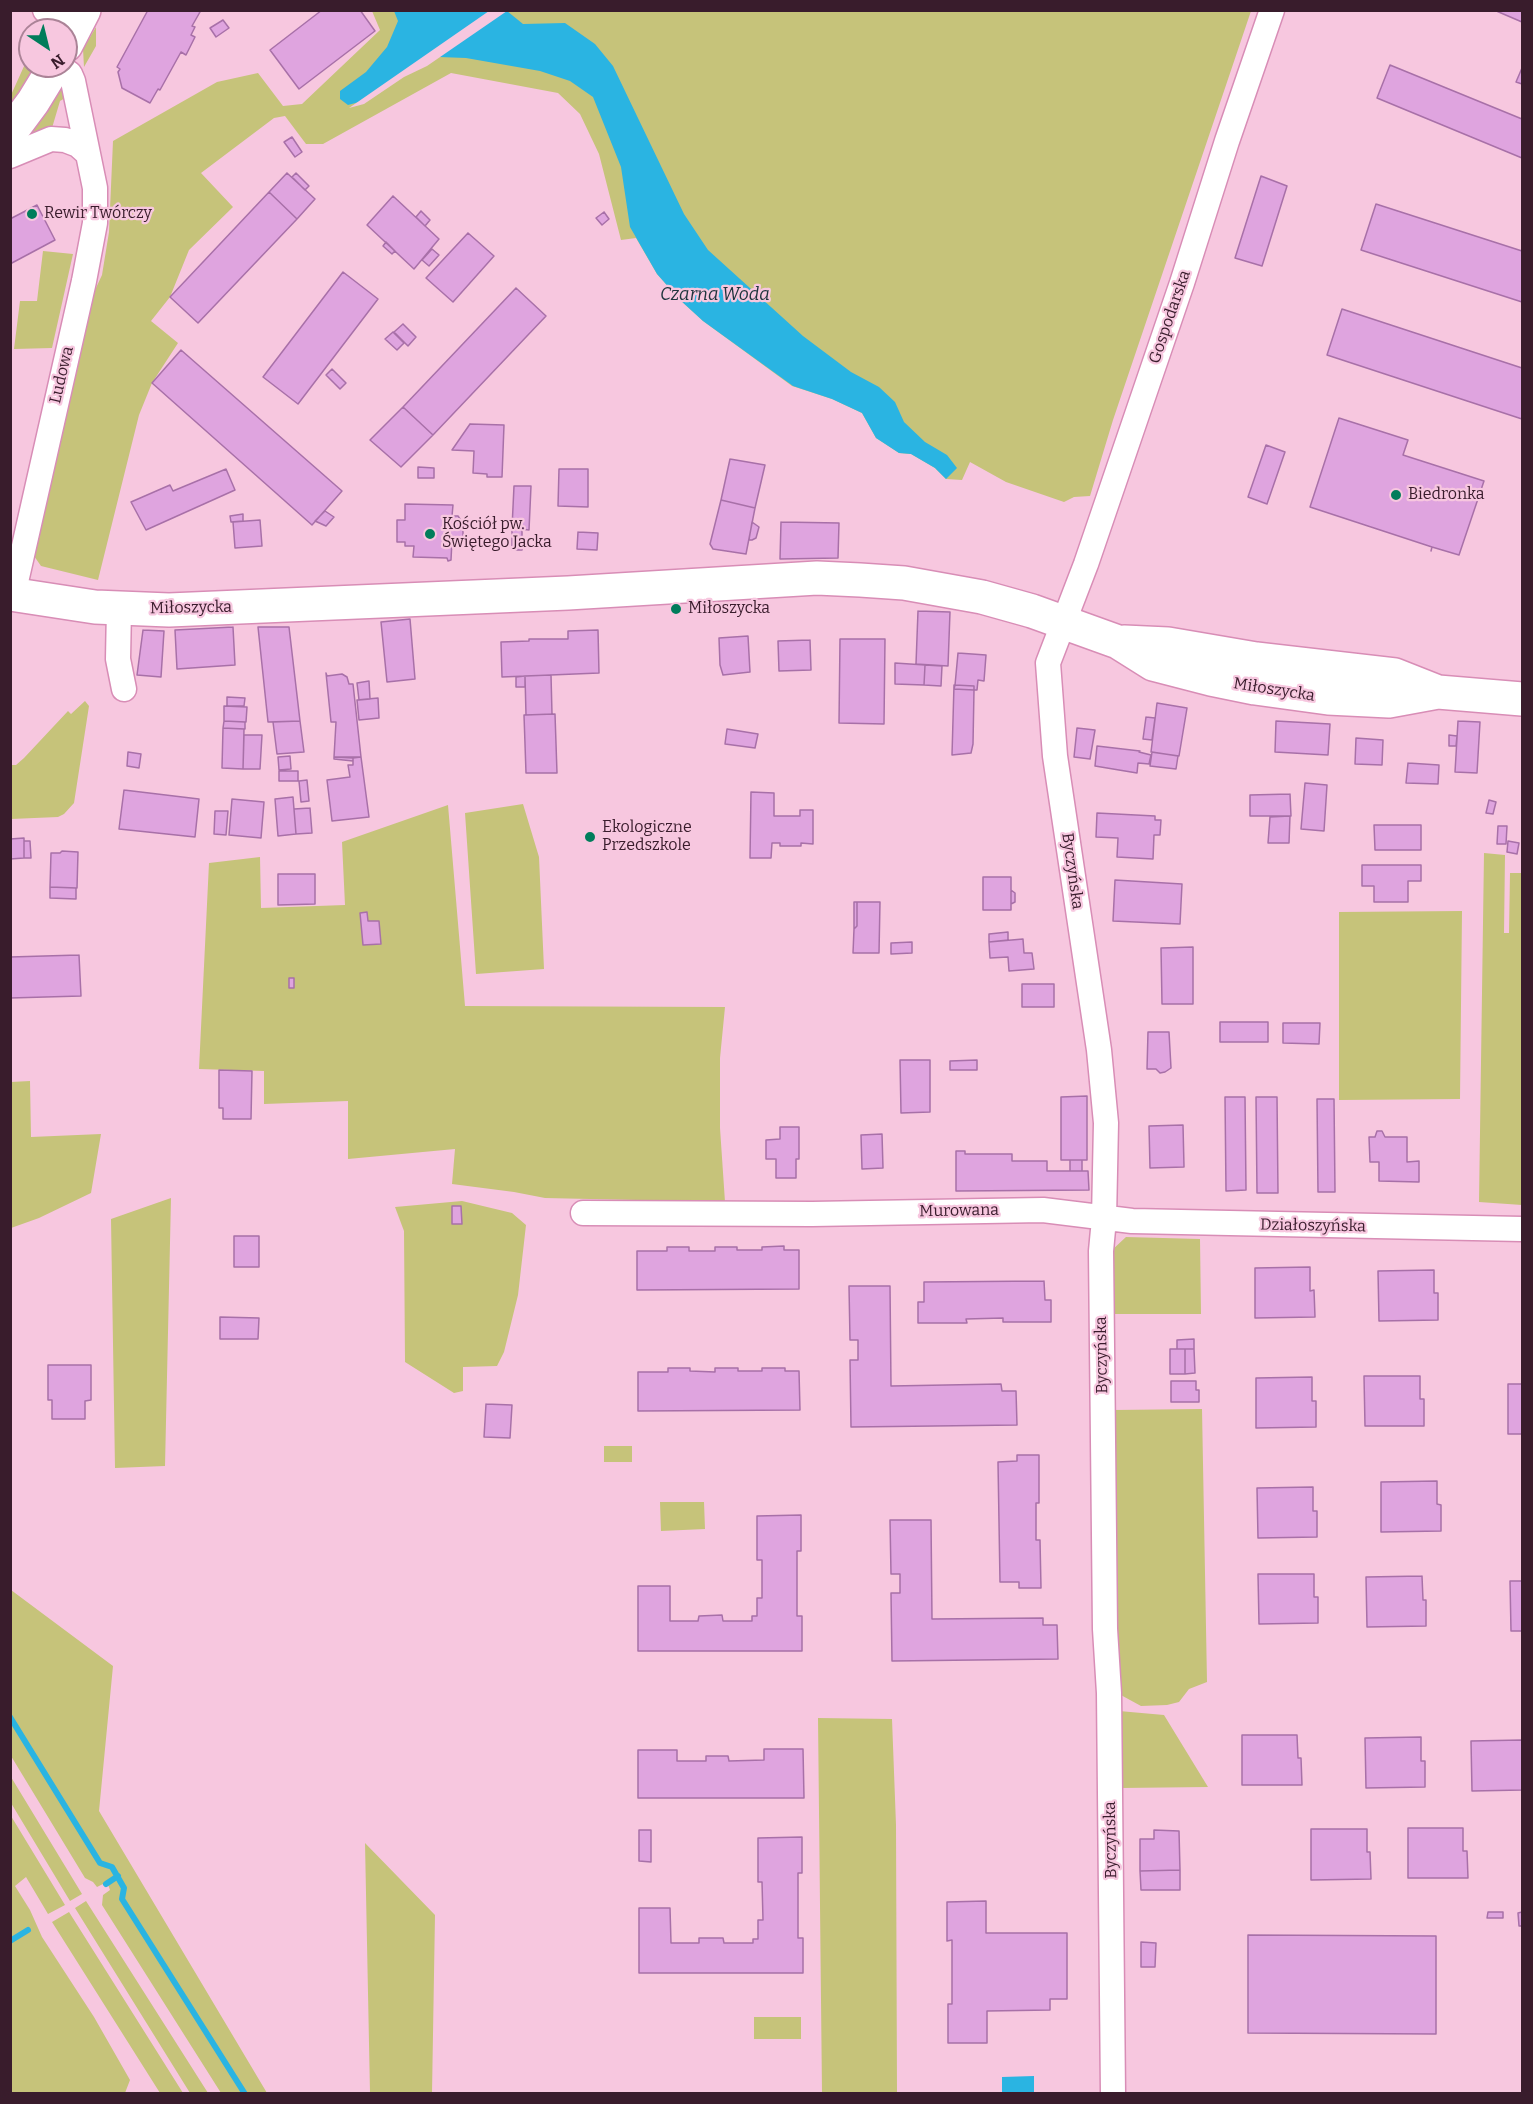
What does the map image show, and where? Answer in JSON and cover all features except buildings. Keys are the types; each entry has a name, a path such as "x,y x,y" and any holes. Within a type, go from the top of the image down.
{"street":[{"path":"45,10 69,18"},
{"name":"Gospodarska","path":"1063,623 1086,564 1182,283 1272,10"},
{"path":"10,133 49,78"},
{"name":"Ludowa","path":"12,595 84,281 94,223 95,189 72,78"},
{"path":"10,156 51,139 64,140 78,145 88,154"},
{"name":"Miłoszycka","path":"12,595 119,608 200,609 460,598 817,578 904,583 970,594 1032,611 1118,642 1153,664 1211,680 1328,698 1389,701 1438,692 1522,699"},
{"path":"119,608 118,659 124,689"},
{"name":"Byczyńska","path":"1063,623 1048,663 1049,692 1055,756 1099,1050 1106,1123 1101,1251 1113,2094"},
{"name":"Murowana","path":"583,1213 812,1214 1043,1210 1104,1219"},
{"name":"Działoszyńska","path":"1104,1219 1215,1224 1522,1229"}],"shaded area":[{"path":"372,11 1251,11 1113,420 1090,496 1074,497 1064,502 1006,482 970,462 962,480 946,479 935,468 911,454 899,453 876,438 862,413 832,399 792,386 703,321 680,300 657,274 636,238 621,240 599,154 580,114 558,93 451,73 323,144 306,144 285,116 274,118 201,173 233,207 189,250 170,297 151,321 178,343 152,383 139,415 98,580 41,566 34,556 89,303 102,275 109,232 113,141 217,82 258,73 283,106 302,104 380,30"},
{"path":"96,27 96,46 84,67 83,49"},
{"path":"19,78 29,78 11,110 11,95"},
{"path":"64,89 67,97 60,101 52,128 29,135 58,90"},
{"path":"43,251 73,254 52,348 14,349 20,301 37,301"},
{"path":"85,701 89,706 74,803 58,817 11,819 11,765 16,765 24,758 68,711 71,714"},
{"path":"523,804 539,857 544,969 476,974 465,813"},
{"path":"448,805 465,1006 725,1007 720,1058 720,1128 725,1202 545,1198 452,1184 455,1149 348,1159 348,1101 264,1104 264,1071 199,1069 209,863 260,857 261,908 345,905 342,842"},
{"path":"1484,853 1505,855 1504,933 1509,933 1510,873 1522,873 1522,1205 1479,1202"},
{"path":"1462,911 1460,1099 1339,1100 1339,912"},
{"path":"30,1081 31,1137 101,1134 91,1193 39,1218 11,1228 11,1082"},
{"path":"171,1198 165,1466 115,1468 111,1219"},
{"path":"462,1201 512,1213 526,1225 518,1295 504,1352 497,1366 463,1367 463,1391 454,1393 405,1362 404,1231 395,1207"},
{"path":"1126,1237 1200,1239 1201,1314 1112,1314 1111,1251"},
{"path":"1202,1409 1207,1682 1189,1689 1179,1702 1141,1706 1119,1694 1117,1673 1113,1410"},
{"path":"604,1446 632,1446 632,1462 604,1462"},
{"path":"660,1502 704,1502 705,1529 661,1531"},
{"path":"11,1590 113,1666 99,1811 267,2093 221,2093 102,1905 103,1895 110,1890 107,1882 97,1887 85,1878 11,1756"},
{"path":"1119,1711 1164,1715 1208,1787 1121,1788"},
{"path":"818,1718 892,1719 896,1825 897,2093 822,2093"},
{"path":"11,1777 82,1894 70,1901 11,1803"},
{"path":"11,1816 65,1905 48,1914 26,1877 15,1886 30,1910 42,1937 94,2017 130,2080 125,2093 11,2093"},
{"path":"365,1843 435,1915 432,2093 370,2093"},
{"path":"86,1901 208,2093 190,2093 75,1908"},
{"path":"69,1912 183,2093 160,2093 52,1922"},
{"path":"754,2017 801,2017 801,2039 754,2039"}],"water":[{"name":"Czarna Woda","path":"394,11 507,11 523,24 565,23 595,44 613,66 684,214 708,250 803,336 851,372 879,387 895,402 904,422 925,442 947,455 957,468 946,479 935,468 911,454 899,453 876,438 862,413 832,399 793,386 703,321 680,300 657,274 630,227 621,167 593,97 570,81 540,71 466,58 439,57 403,74 363,101 348,105 340,99 340,91 366,72 387,47 398,21"},
{"path":"1034,2076 1034,2093 1002,2093 1002,2077"}],"pier":[{"path":"489,11 507,11 427,66 404,77 364,104 349,108"}],"waterway":[{"path":"10,1717 100,1863 112,1867 124,1888 122,1899 245,2094"},
{"path":"106,1884 118,1876"},
{"path":"10,1941 28,1930"}],"place":[{"name":"Rewir Twórczy","path":"32,214"},
{"name":"Biedronka","path":"1396,495"},
{"name":"Kościół pw. Świętego Jacka","path":"430,534"},
{"name":"Miłoszycka","path":"676,609"},
{"name":"Ekologiczne Przedszkole","path":"590,837"}]}
